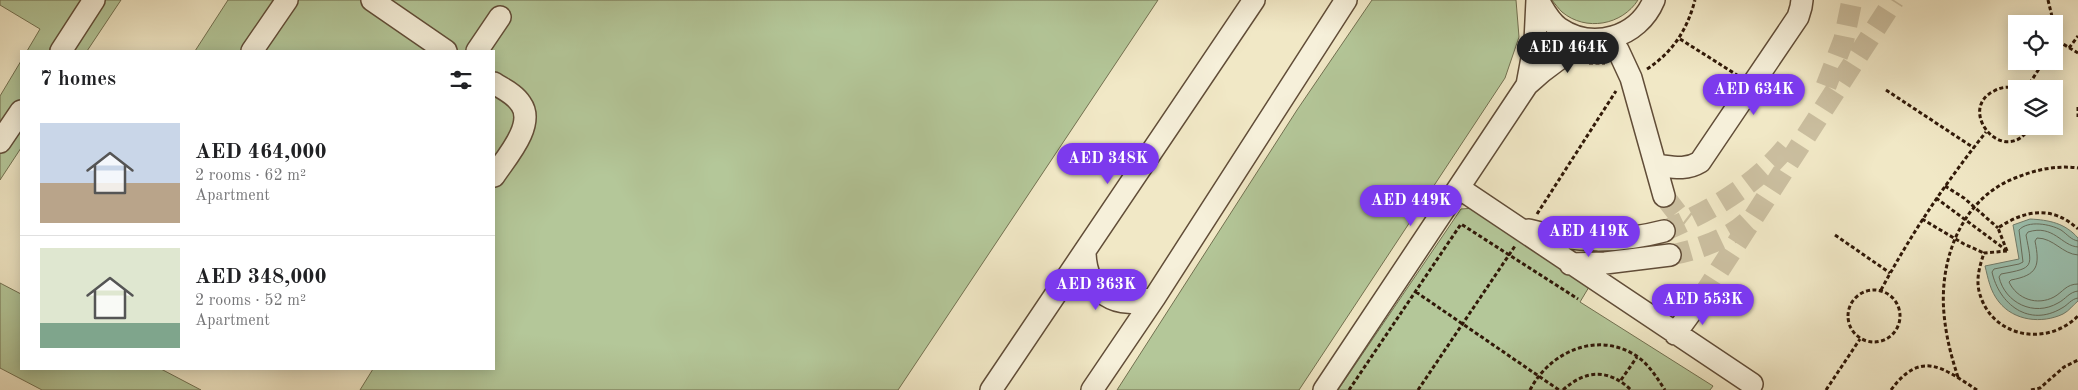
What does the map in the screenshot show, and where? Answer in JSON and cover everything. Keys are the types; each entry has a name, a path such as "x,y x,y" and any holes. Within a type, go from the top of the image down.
{"street":[{"path":"61,50 94,0"},
{"path":"253,50 287,0"},
{"path":"372,0 445,50"},
{"path":"991,390 1254,0"},
{"path":"1092,390 1155,297 1346,0"},
{"path":"1538,0 1545,14 1558,27 1574,36 1600,40 1618,50 1631,78 1664,196"},
{"path":"1527,85 1535,42 1538,0"},
{"path":"1324,390 1527,85 1546,67 1568,52 1623,34 1636,26 1646,15 1654,0"},
{"path":"1656,165 1681,169 1691,167 1700,162 1798,17 1802,0"},
{"path":"478,50 500,17"},
{"path":"495,84 513,95 522,105 526,119 523,131 495,174"},
{"path":"0,142 20,112"},
{"path":"1459,188 1752,384"},
{"path":"1522,229 1574,239 1604,241 1635,238 1664,231"},
{"path":"1085,251 1085,261 1092,281 1106,296 1115,300 1136,303 1155,297"},
{"path":"1570,264 1605,263 1670,255"},
{"path":"1675,334 1702,297"}],"path":[{"path":"1418,390 1509,256 1522,229 1621,83 1649,68 1680,39 1691,17 1695,0"},
{"path":"2048,0 2052,15"},
{"path":"2069,48 2078,36"},
{"path":"1680,39 1753,85"},
{"path":"2063,44 2078,53"},
{"path":"1584,63 1610,64"},
{"path":"2008,88 2002,87 1991,92 1984,100 1980,111 1981,123 1986,132 1996,139 2007,142 2024,135"},
{"path":"1886,90 1974,148"},
{"path":"2078,107 2078,117"},
{"path":"1881,290 1922,219 1986,132"},
{"path":"1958,377 1948,346 1944,313 1944,280 1954,238 1964,219 1986,194 2006,181 2035,170 2065,166 2078,168"},
{"path":"1945,186 1974,206 1998,228 2007,251"},
{"path":"1936,198 2007,251"},
{"path":"1998,228 2014,218 2033,213 2052,214 2070,222 2078,229"},
{"path":"1922,219 1984,253 2007,251"},
{"path":"1349,390 1461,224 1578,299"},
{"path":"1836,235 1890,273"},
{"path":"1984,253 1978,271 1979,291 1986,309 2000,323 2017,333 2036,336 2055,332 2078,316"},
{"path":"1867,290 1881,290 1891,296 1898,307 1900,320 1895,332 1885,340 1872,342 1860,338 1851,330 1847,318 1849,306 1856,296 1867,290"},
{"path":"1416,292 1558,390"},
{"path":"1826,390 1860,338"},
{"path":"1530,390 1537,376 1554,360 1572,350 1594,345 1615,348 1637,357 1653,371 1665,390"},
{"path":"1621,380 1637,357"},
{"path":"2031,390 2040,388 2064,366 2078,360"},
{"path":"1891,390 1898,379 1912,369 1928,365 1944,368 1977,390"},
{"path":"1564,390 1573,380 1589,374 1605,374 1621,380 1631,390"}],"shaded area":[{"path":"0,0 121,0 88,50 28,50 40,29 0,5"},
{"path":"228,0 1158,0 898,390 360,390 372,370 495,370 495,50 196,50"},
{"path":"1372,0 1516,0 1519,37 1505,78 1299,390 1117,390 1297,110"},
{"path":"1552,0 1638,0 1623,15 1603,23 1592,24 1572,18 1562,12"},
{"path":"20,63 20,150 0,180 0,96"},
{"path":"1475,208 1592,282 1580,302 1713,386 1710,390 1338,390 1461,209"},
{"path":"0,283 20,293 20,370 163,370 201,390 42,390 0,368"}],"water":[{"path":"2030,219 2056,223 2068,229 2078,238 2078,301 2063,314 2046,319 2037,320 2020,317 2005,308 1993,293 1985,266 2019,259 2013,225"}],"tunnel":[{"path":"1826,86 1844,39 1852,0"},
{"path":"1702,297 1894,0"},
{"path":"1664,231 1732,196 1761,173 1788,145"},
{"path":"1664,196 1678,214 1687,221"},
{"path":"1670,255 1690,251 1721,239 1747,222"}]}
